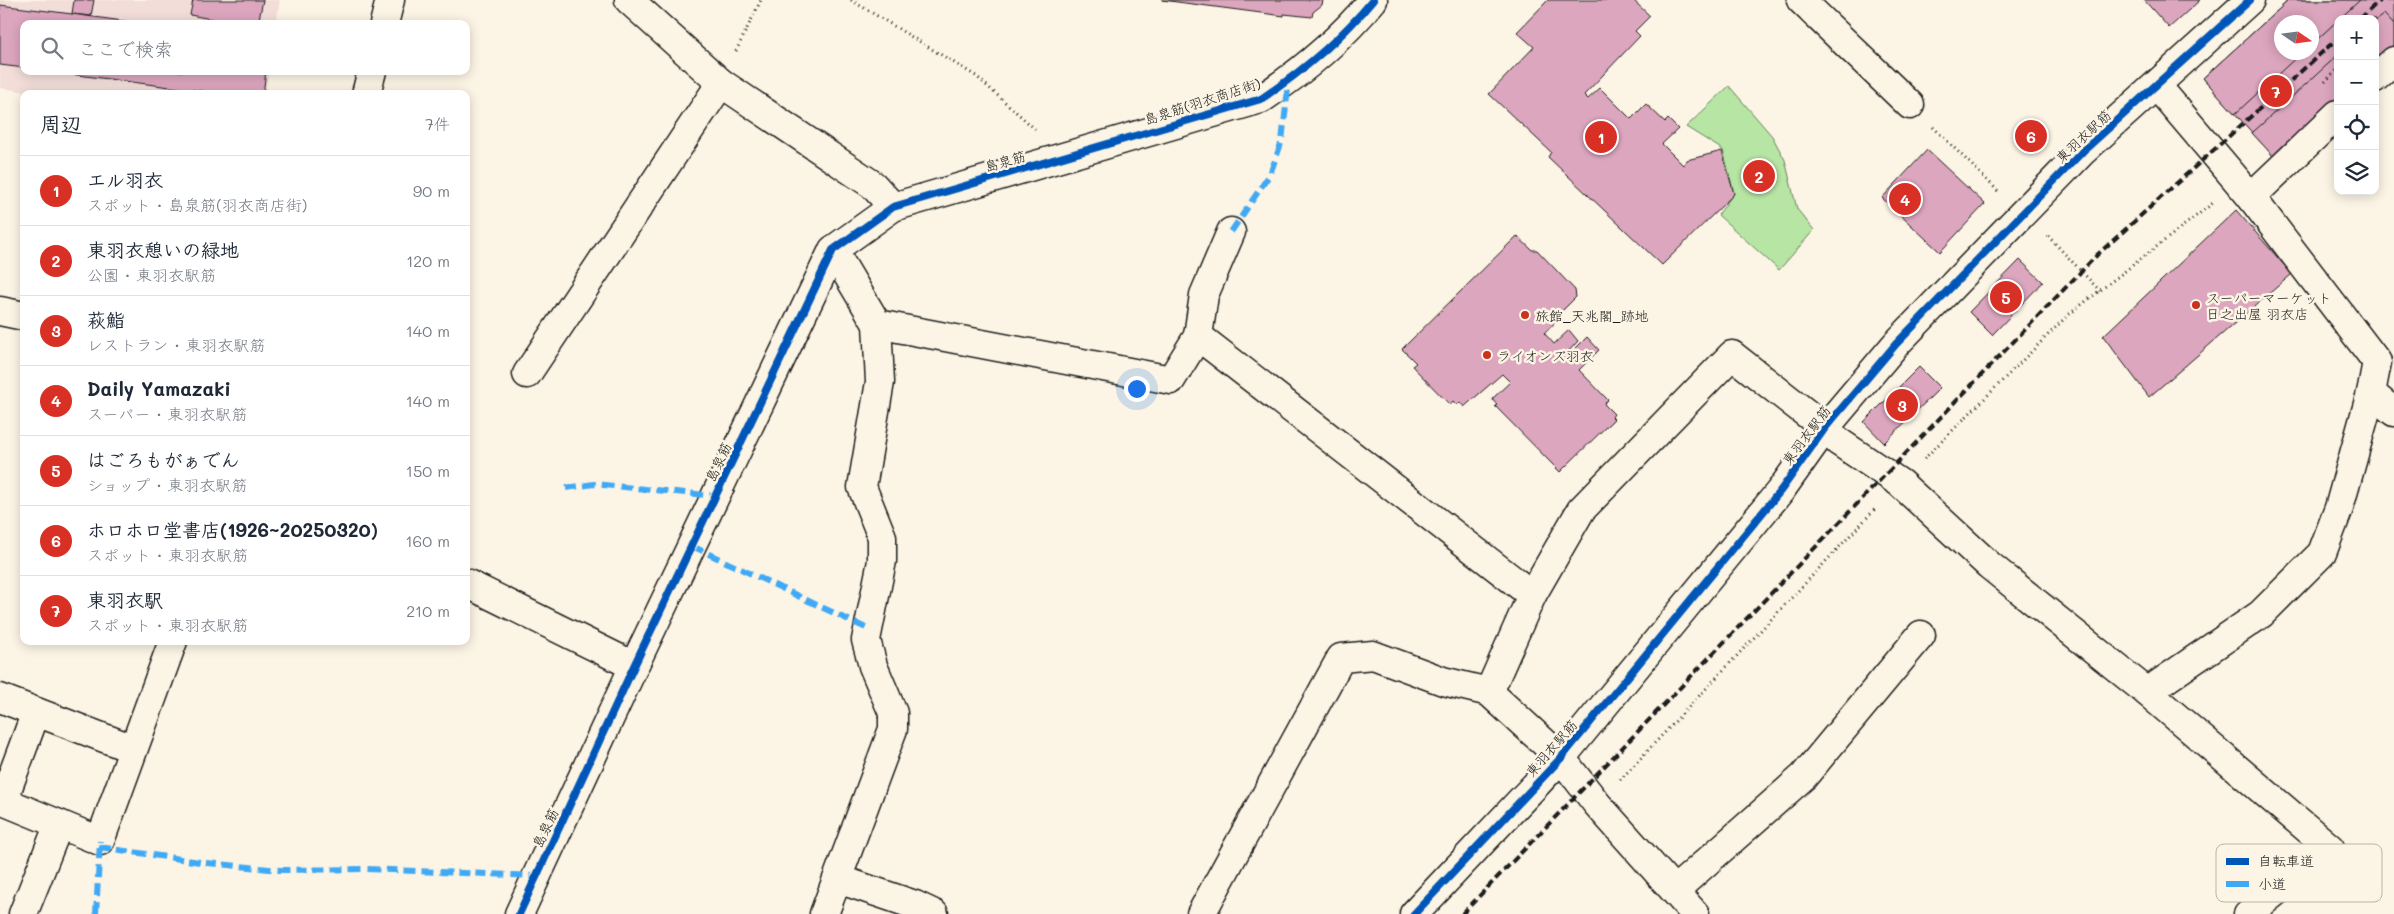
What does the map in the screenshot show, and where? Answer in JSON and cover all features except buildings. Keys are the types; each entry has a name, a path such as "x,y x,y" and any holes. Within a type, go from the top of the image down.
{"street":[{"path":"385,20 390,0"},
{"path":"629,0 721,83 873,185 893,207"},
{"name":"島泉筋(羽衣商店街)","path":"1065,156 1261,98 1302,71 1361,15 1373,0"},
{"path":"1801,0 1910,105"},
{"name":"東羽衣駅筋","path":"1414,914 1561,758 1781,490 1825,428 1896,344 2083,151 2250,0"},
{"path":"2379,74 2394,60"},
{"path":"367,90 371,75"},
{"path":"527,374 721,83"},
{"path":"2147,692 2261,614 2322,553 2339,508 2372,393 2377,362 2251,197 2157,86"},
{"path":"2251,197 2334,118"},
{"name":"島泉筋","path":"519,914 634,666 833,250 893,207 1065,156"},
{"path":"877,324 1171,380 1198,336 1204,295 1231,232"},
{"path":"824,914 893,729 893,713 873,666 866,640 882,562 882,536 862,487 880,382 877,324 833,250"},
{"path":"0,311 20,315"},
{"path":"1198,336 1532,595"},
{"path":"1489,692 1532,595 1580,510 1732,355 1825,428 1839,442 1900,483 1989,565 2147,692 2325,844"},
{"path":"2372,393 2394,412"},
{"path":"470,585 634,666"},
{"path":"1675,890 1804,776 1921,635"},
{"path":"36,712 2,801 100,841 172,645"},
{"path":"1201,914 1341,658 1373,655 1443,681 1489,692 1561,758 1597,804 1695,914"},
{"path":"0,698 133,749"},
{"path":"23,914 59,824"},
{"path":"838,879 915,905 934,914"},
{"path":"2248,914 2263,902"}],"path":[{"path":"721,83 761,0"},
{"path":"851,0 976,76 1065,156"},
{"path":"1910,105 2022,214"},
{"path":"2046,234 2100,291"}],"shaded area":[{"path":"0,0 280,0 277,20 20,20 20,75 268,75 266,90 20,91 0,88"}],"green space":[{"path":"1729,86 1772,136 1785,160 1797,209 1814,230 1779,270 1718,215 1734,193 1723,150 1686,127"}],"railway":[{"path":"2364,15 2380,0"},
{"path":"1462,914 2097,255 2334,42"}],"marked path":[{"path":"1231,232 1270,174 1282,141 1289,80"},
{"path":"566,488 594,484 716,496"},
{"path":"692,546 868,629"},
{"path":"96,914 100,841"},
{"path":"99,847 207,863 280,870 365,869 537,876"}],"cycle path":[{"path":"519,914 634,666 833,250 893,207 1261,99 1321,54 1373,0"},
{"path":"1414,914 1561,758 1781,490 1825,428 1896,344 2083,151 2250,0"}],"place":[{"name":"東羽衣駅","path":"2276,91"},
{"name":"ホロホロ堂書店(1926~20250320)","path":"2031,136"},
{"name":"エル羽衣","path":"1601,137"},
{"name":"東羽衣憩いの緑地","path":"1759,176"},
{"name":"Daily Yamazaki","path":"1905,199"},
{"name":"はごろもがぁでん","path":"2006,297"},
{"name":"スーパーマーケット 日之出屋 羽衣店","path":"2196,305"},
{"name":"旅館_天兆閣_跡地","path":"1525,315"},
{"name":"ライオンズ羽衣","path":"1487,355"},
{"name":"萩鮨","path":"1902,405"}]}
